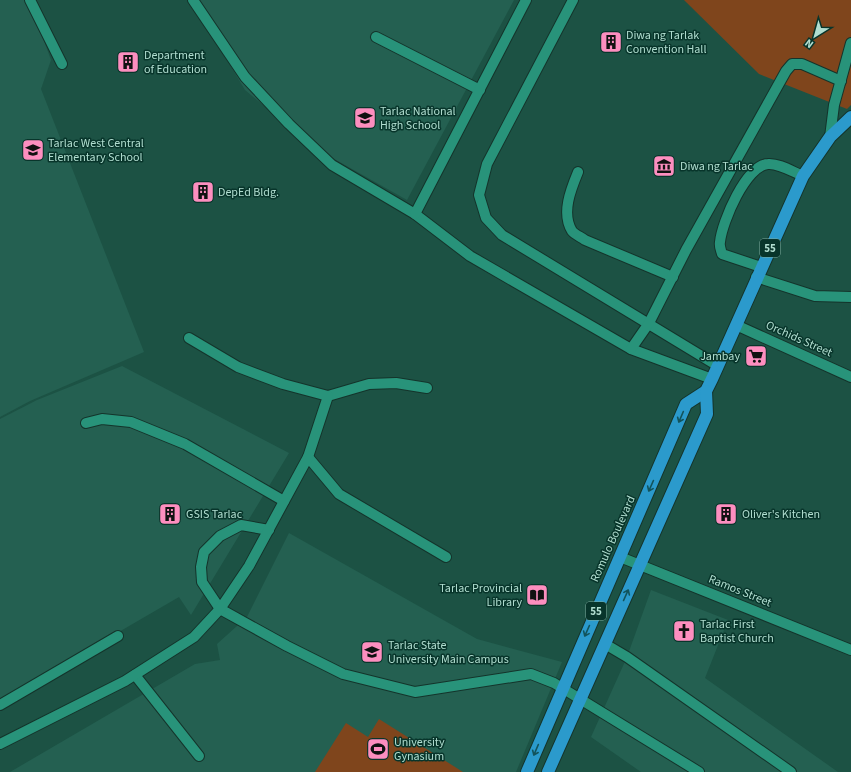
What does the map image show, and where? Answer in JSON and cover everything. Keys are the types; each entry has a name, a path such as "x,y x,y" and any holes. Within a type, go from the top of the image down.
{"highway":[{"name":"Romulo Boulevard","path":"527,772 686,404 706,390 803,176 830,137 851,117"},
{"name":"Romulo Boulevard","path":"548,772 707,414 706,390"}],"street":[{"path":"30,0 62,64"},
{"path":"193,0 245,77 289,124 332,165 415,214 470,256 631,349 712,378"},
{"path":"415,214 526,0"},
{"path":"573,0 487,164 479,195 486,218 502,235 718,366"},
{"path":"376,37 480,90"},
{"path":"830,137 830,125 851,43"},
{"path":"631,349 649,323 786,70 792,64 802,64 841,81"},
{"path":"803,176 769,163 758,167 738,193 722,230 719,244 722,254 815,296 851,297"},
{"path":"578,172 570,193 567,215 572,231 585,240 673,278"},
{"name":"Orchids Street","path":"736,326 851,377"},
{"path":"189,338 238,367 284,384 328,396 369,384 396,383 427,388"},
{"path":"0,744 125,681 194,637 220,609 249,566 308,457 328,396"},
{"path":"86,423 102,419 131,422 185,444 284,502"},
{"path":"308,457 339,494 446,557"},
{"path":"269,530 241,525 220,536 204,552 201,567 202,582 220,609 286,646 343,674 415,692 531,674 554,683 580,698 699,772"},
{"name":"Ramos Street","path":"620,557 851,650"},
{"path":"0,705 118,636"},
{"path":"605,644 633,661 791,772"},
{"path":"135,674 199,756"}],"shaded area":[{"name":"Tarlac West Central Elementary School","path":"0,0 29,0 51,60 41,89 144,352 30,401 0,417"},
{"name":"Tarlac National High School","path":"191,0 514,0 407,200 313,147 245,90"},
{"path":"684,0 851,0 851,105 847,109 759,74"},
{"path":"122,366 289,453 191,615 179,597 0,701 0,419 37,400"},
{"name":"Tarlac State University Main Campus","path":"289,533 477,639 562,662 516,772 10,772 195,664 220,660 217,644 247,617"},
{"name":"Tarlac First Baptist Church","path":"651,590 728,620 705,678 838,772 641,772 591,737 627,657"},
{"name":"University Gynasium","path":"379,719 463,772 315,772 346,723 368,737"}],"place":[{"name":"Diwa ng Tarlak Convention Hall","path":"611,42"},
{"name":"Department of Education","path":"128,62"},
{"name":"Tarlac National High School","path":"365,118"},
{"name":"Tarlac West Central Elementary School","path":"33,150"},
{"name":"Diwa ng Tarlac","path":"664,166"},
{"name":"DepEd Bldg.","path":"203,192"},
{"name":"Jambay","path":"756,356"},
{"name":"GSIS Tarlac","path":"170,514"},
{"name":"Oliver's Kitchen","path":"726,514"},
{"name":"Tarlac Provincial Library","path":"537,595"},
{"name":"Tarlac First Baptist Church","path":"684,631"},
{"name":"Tarlac State University Main Campus","path":"372,652"},
{"name":"University Gynasium","path":"378,749"}]}
